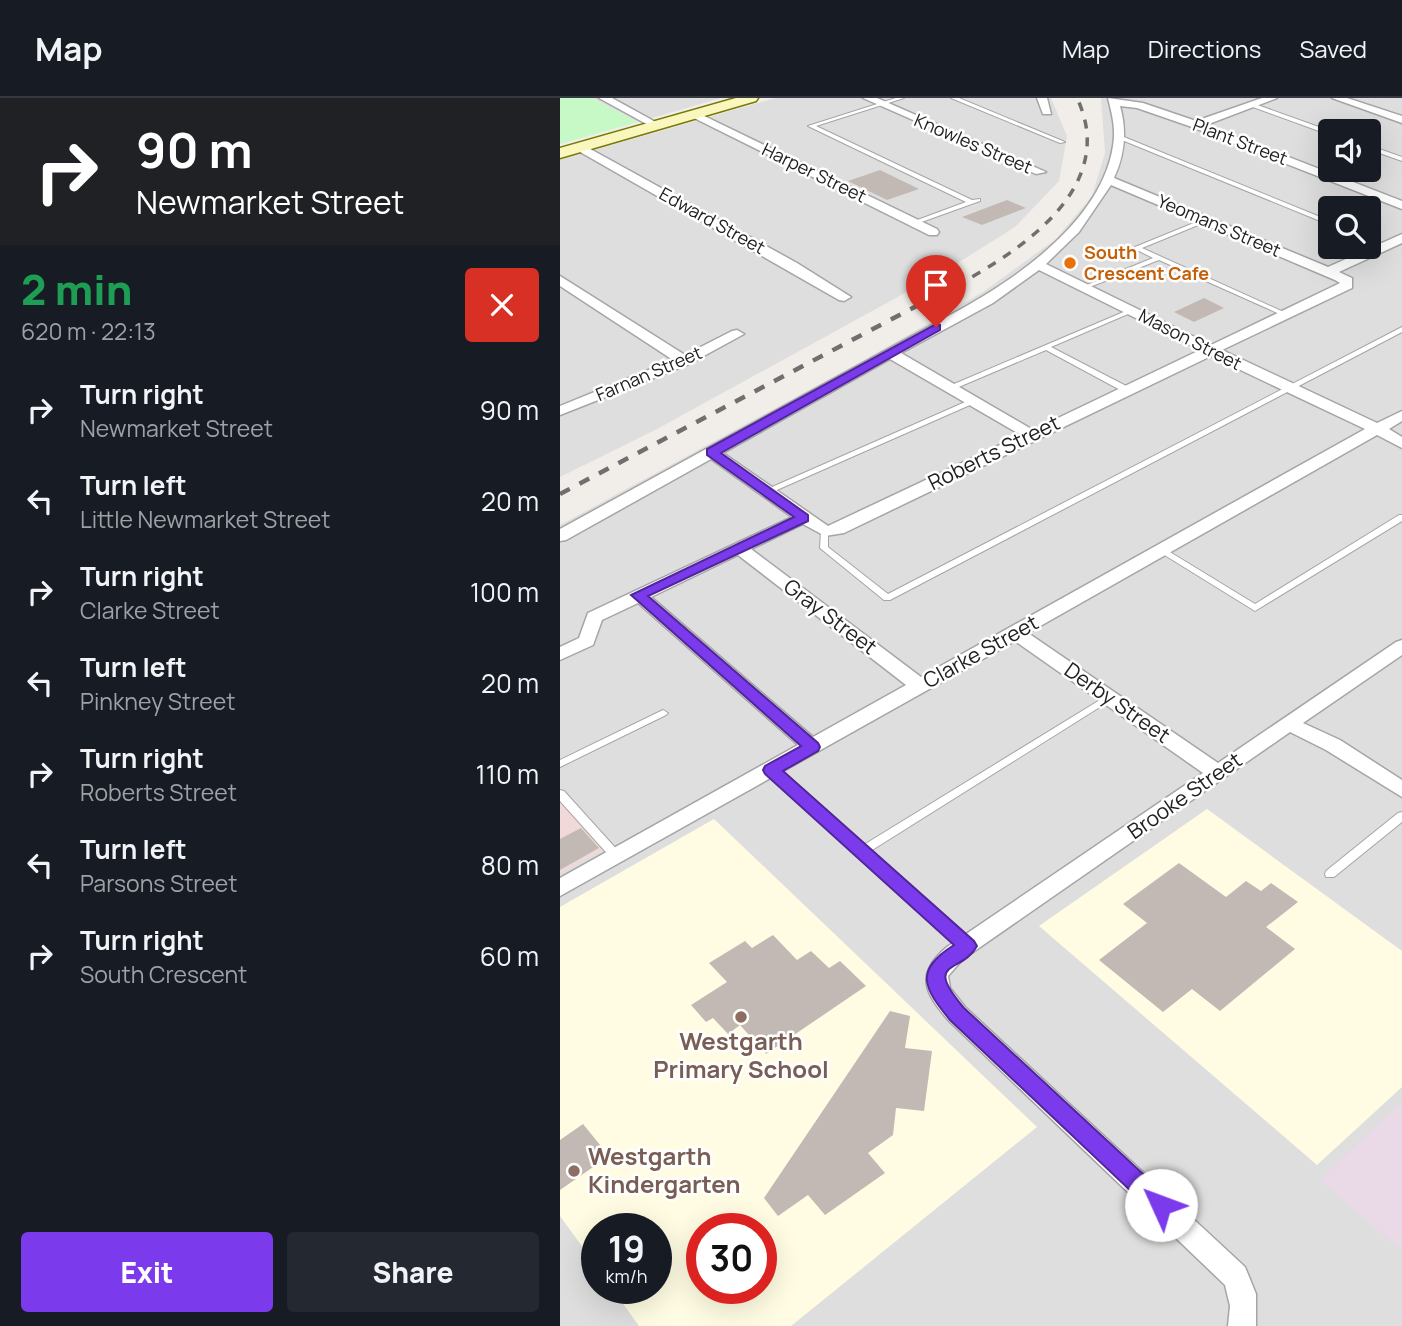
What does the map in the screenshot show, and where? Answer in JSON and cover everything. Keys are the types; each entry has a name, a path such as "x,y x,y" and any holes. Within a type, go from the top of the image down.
{"main road":[{"path":"560,153 751,98"}],"street":[{"path":"604,98 656,125"},
{"name":"Knowles Street","path":"868,98 1040,172"},
{"path":"1042,98 1047,112"},
{"path":"1196,125 1272,98"},
{"path":"1337,98 1402,120"},
{"path":"560,536 891,353 1004,288 1038,265 1093,207 1109,180 1119,137 1122,100"},
{"name":"Plant Street","path":"1122,100 1196,125 1402,205"},
{"name":"Harper Street","path":"694,114 933,232"},
{"name":"Edward Street","path":"579,147 844,297"},
{"name":"Yeomans Street","path":"1109,180 1328,272"},
{"path":"1328,272 1402,238"},
{"path":"1384,246 1402,253"},
{"name":"Mason Street","path":"1038,265 1402,444"},
{"name":"Roberts Street","path":"825,531 838,529 1347,285 1348,281 1328,272"},
{"path":"560,280 684,361"},
{"name":"Farnan Street","path":"560,411 684,361 737,334"},
{"path":"891,353 1031,435"},
{"name":"Clarke Street","path":"560,888 1402,415"},
{"path":"712,452 825,531"},
{"path":"560,654 587,641 594,617 803,518"},
{"name":"Gray Street","path":"739,548 920,686"},
{"path":"639,595 812,747"},
{"name":"Derby Street","path":"1016,633 1219,773"},
{"name":"Brooke Street","path":"1242,1326 1242,1290 1228,1269 957,1014 938,991 937,972 943,962 1402,646"},
{"path":"1295,720 1306,734 1333,745 1402,790"}],"lane":[{"path":"901,98 811,126 974,201 914,223"},
{"path":"954,98 1062,142"},
{"path":"1252,105 1318,129"},
{"path":"1119,137 1318,218"},
{"path":"1381,152 1402,159"},
{"path":"1206,220 1137,248 1286,315"},
{"path":"1085,287 1158,258"},
{"path":"951,387 1133,310"},
{"path":"825,531 824,548 887,598 1402,329"},
{"path":"1045,347 1127,390"},
{"path":"767,491 975,401"},
{"path":"1162,551 1255,608 1402,517"},
{"path":"861,852 1108,698"},
{"path":"560,764 663,713"},
{"path":"771,770 968,946"},
{"path":"560,794 616,856"},
{"path":"1330,874 1402,816"}],"shaded area":[{"path":"592,98 721,98 638,122"},
{"path":"775,98 1051,98 1067,136 1059,181 1015,227 945,271 657,429 560,477 560,160"},
{"path":"1101,98 1402,98 1402,1326 560,1326 560,525 866,359 983,292 1056,239 1092,196 1105,153"},
{"path":"560,794 608,847 560,873"},
{"path":"1207,809 1402,951 1402,1087 1317,1165 1039,926"},
{"name":"Westgarth Primary School","path":"714,819 1037,1127 791,1326 639,1326 623,1304 672,1304 672,1213 581,1213 581,1245 560,1216 560,907"},
{"path":"1402,1101 1402,1251 1320,1180"}],"green space":[{"path":"560,98 592,98 638,122 560,144"}],"building":[{"path":"880,170 919,189 887,200 848,181"},
{"path":"1007,200 1026,208 982,225 962,217"},
{"path":"1204,298 1224,308 1194,322 1174,312"},
{"path":"581,828 599,848 560,870 560,839"},
{"path":"1179,863 1226,897 1246,881 1261,891 1271,883 1298,902 1266,927 1295,949 1220,1011 1192,989 1163,1012 1099,960 1147,923 1123,904"},
{"path":"773,935 797,960 811,951 829,968 840,961 866,986 766,1054 740,1025 728,1034 713,1018 706,1022 691,1005 727,982 709,963 745,941 752,948"},
{"path":"890,1011 910,1016 905,1048 932,1051 924,1111 896,1108 893,1135 868,1153 885,1173 825,1215 808,1195 778,1216 764,1198"},
{"name":"Westgarth Kindergarten","path":"583,1124 609,1156 560,1190 560,1140"}],"railway":[{"path":"925,302 1018,247 1046,223 1069,196 1083,166 1087,134 1077,98"},
{"path":"560,494 928,300"}],"place":[{"name":"South Crescent Cafe","path":"1070,263"},
{"name":"Westgarth Primary School","path":"741,1017"},
{"name":"Westgarth Kindergarten","path":"574,1171"}],"route":[{"path":"936,327 712,452 803,518 639,595 812,747 771,770 968,946 943,962 937,972 938,991 957,1014 1161,1205"}]}
